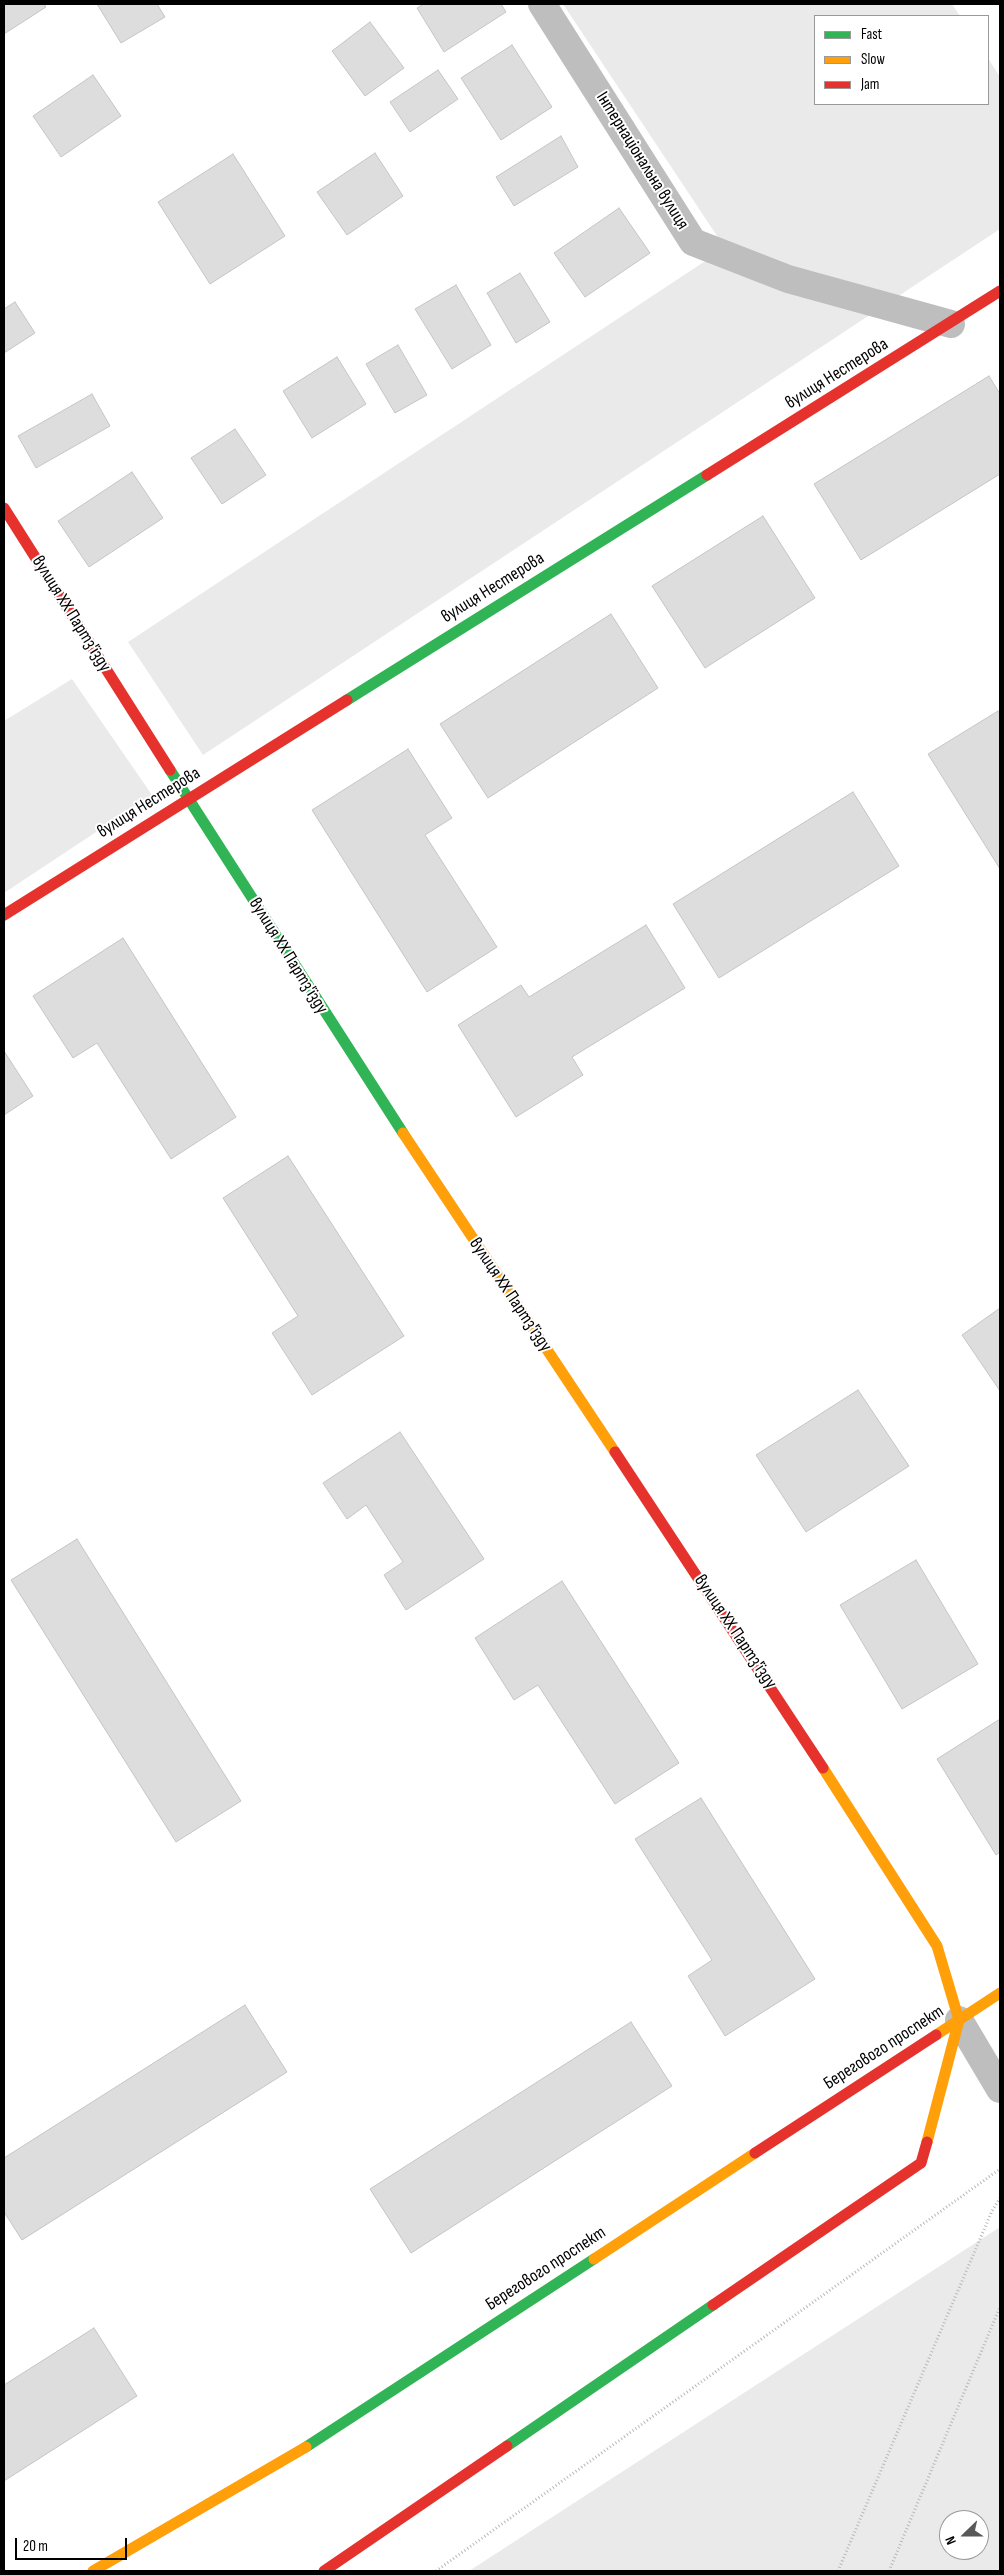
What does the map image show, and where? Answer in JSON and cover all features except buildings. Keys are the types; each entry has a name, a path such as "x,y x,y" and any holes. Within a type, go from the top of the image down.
{"street":[{"name":"Інтернаціональна вулиця","path":"542,4 693,242 788,279 951,324"},
{"name":"вулиця Нестерова","path":"4,915 951,324 1000,291"},
{"name":"вулиця XX Партз'їзду","path":"4,508 352,1056 790,1716 932,1938 937,1946 959,2020 1000,2089"},
{"path":"959,2020 1000,1993"},
{"name":"Берегового проспект","path":"93,2571 311,2444 959,2020"},
{"name":"Берегового проспект","path":"324,2571 921,2163 959,2020"}],"path":[{"path":"436,2571 1000,2170"},
{"path":"838,2571 992,2211 1000,2198"},
{"path":"889,2571 1000,2307"}],"shaded area":[{"path":"563,4 952,4 959,15 814,15 814,105 989,105 989,60 1000,77 1000,229 203,755 128,642 725,248"},
{"path":"72,679 152,795 4,893 4,721"},
{"path":"1000,2227 1000,2571 469,2571"}],"traffic: fast":[{"path":"347,700 707,475"},
{"path":"170,770 403,1133"},
{"path":"306,2447 594,2259"},
{"path":"507,2446 713,2305"}],"traffic: slow":[{"path":"403,1133 615,1452"},
{"path":"823,1768 937,1946 959,2020"},
{"path":"936,2035 1000,1993"},
{"path":"927,2142 959,2020"},
{"path":"594,2259 755,2153"},
{"path":"93,2571 306,2447"}],"traffic: jam":[{"path":"707,475 1000,291"},
{"path":"4,508 170,770"},
{"path":"4,915 347,700"},
{"path":"615,1452 823,1768"},
{"path":"755,2153 936,2035"},
{"path":"713,2305 921,2163 927,2142"},
{"path":"324,2571 507,2446"}]}
